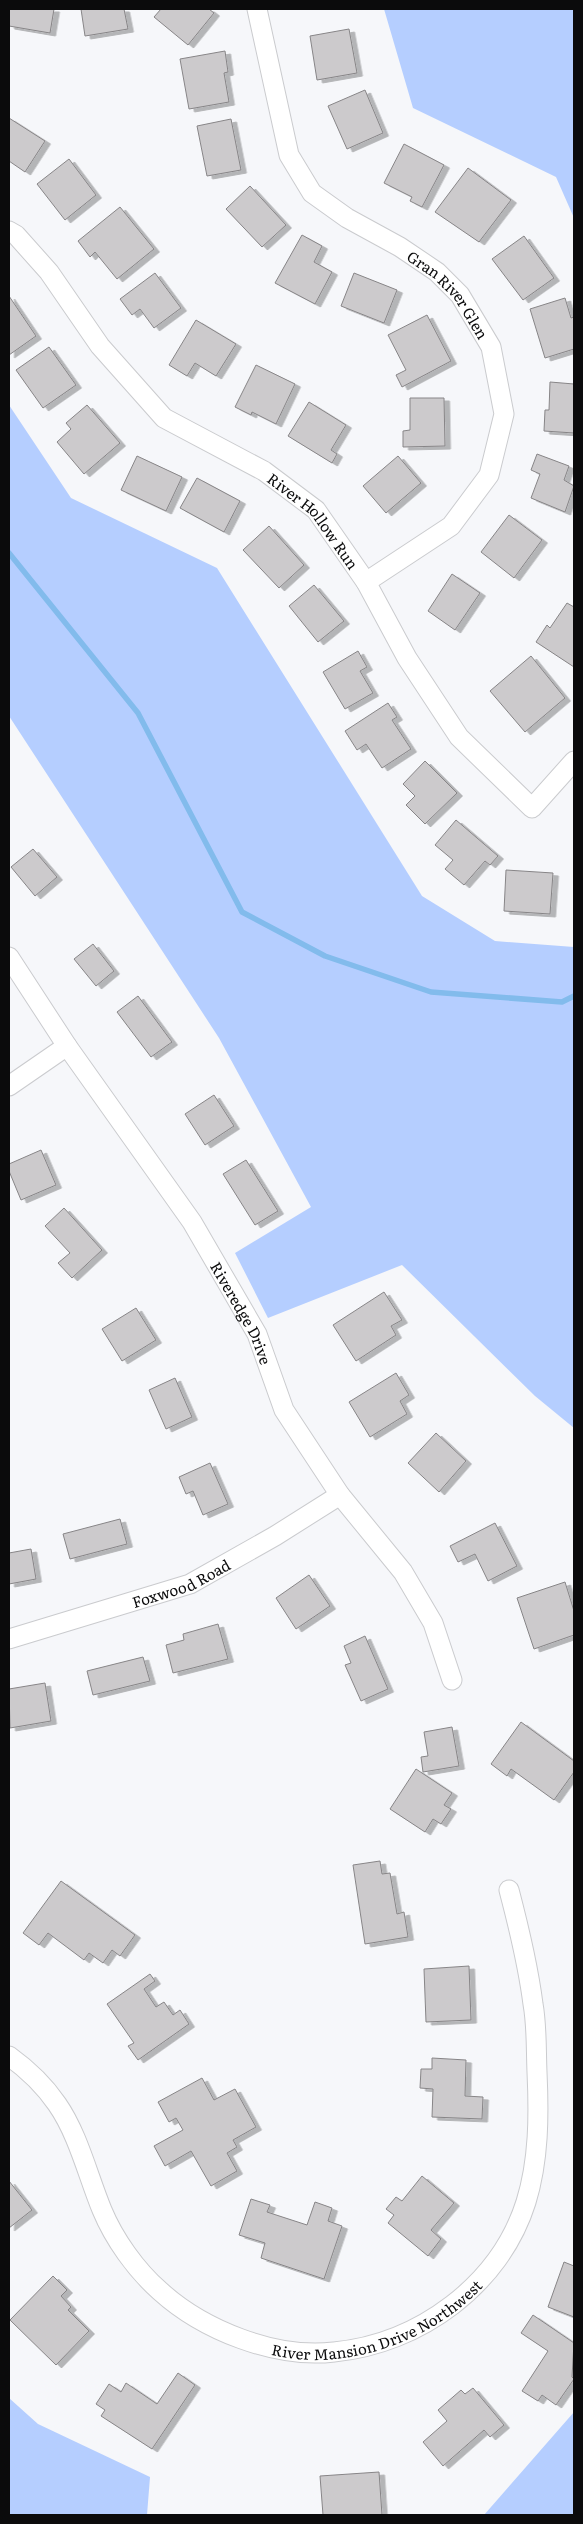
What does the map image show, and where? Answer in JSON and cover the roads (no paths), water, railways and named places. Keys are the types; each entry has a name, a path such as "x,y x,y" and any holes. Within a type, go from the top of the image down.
{"street":[{"name":"Gran River Glen","path":"257,9 289,155 312,193 347,218 400,247 437,272 460,295 491,347 497,376 504,414 489,475 451,526 366,582"},
{"name":"River Hollow Run","path":"9,231 16,234 50,272 100,346 164,418 264,472 316,510 366,582 407,658 460,737 532,808 574,762"},
{"name":"Riveredge Drive","path":"9,957 67,1046 192,1222 257,1334 284,1410 340,1495 403,1572 433,1623 452,1680"},
{"path":"9,1086 67,1046"},
{"name":"Foxwood Road","path":"9,1640 190,1584 275,1536 340,1495"},
{"name":"River Mansion Drive Northwest","path":"9,2056 28,2071 58,2104 79,2148 103,2214 129,2257 159,2291 199,2320 240,2339 283,2350 333,2353 378,2343 424,2325 464,2298 503,2252 526,2203 537,2150 538,2098 534,2015 523,1946 509,1890"}],"waterway":[{"path":"9,553 138,713 242,912 325,956 431,992 562,1002 574,996"}]}
